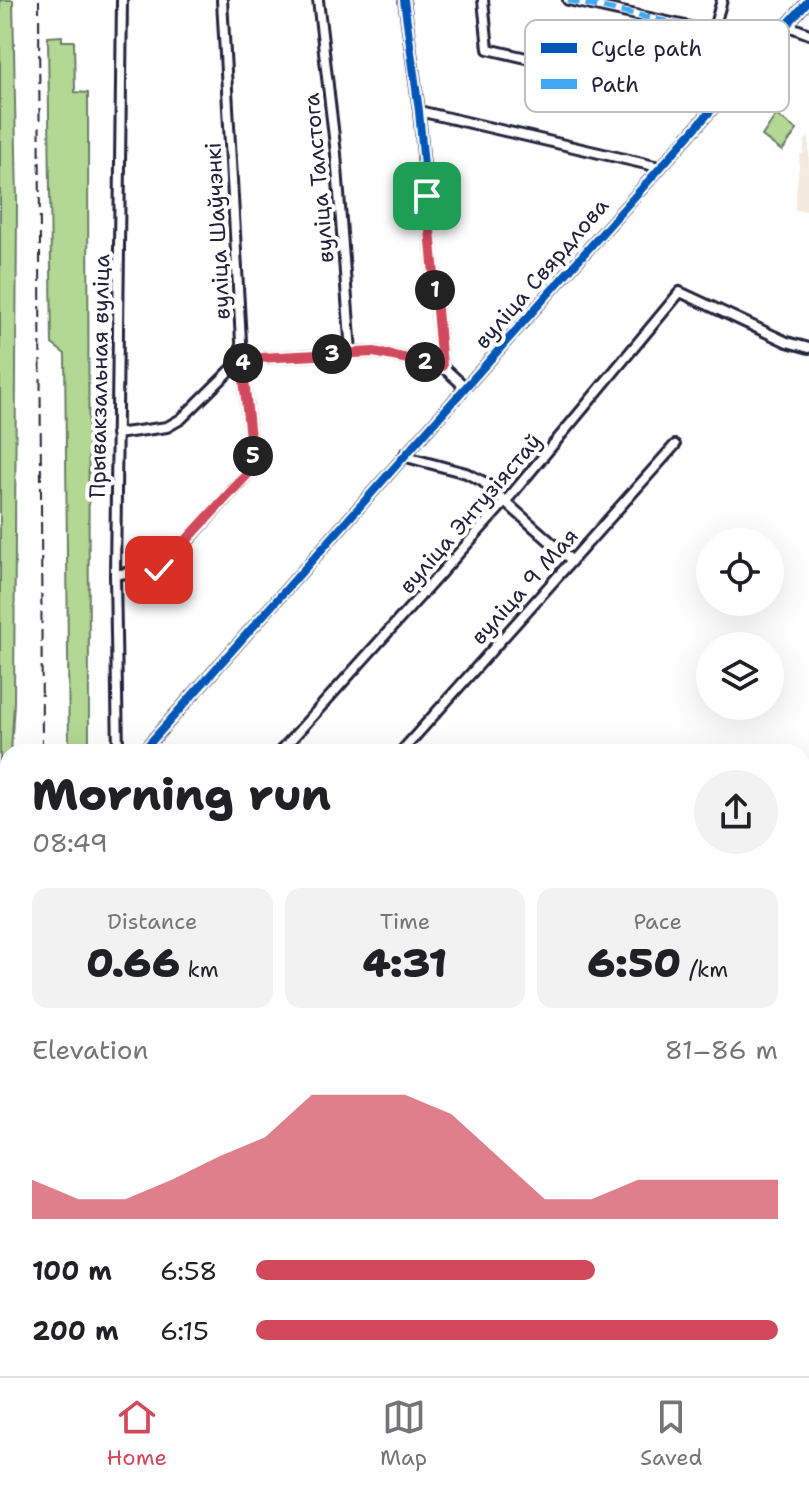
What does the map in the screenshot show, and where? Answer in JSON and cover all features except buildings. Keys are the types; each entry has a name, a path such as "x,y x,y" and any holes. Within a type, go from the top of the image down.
{"street":[{"name":"Прывакзальная вуліца","path":"118,744 115,575 122,0"},
{"name":"вуліца Шаўчэнкі","path":"115,575 165,566 253,468 242,359 222,0"},
{"name":"вуліца Талстога","path":"318,0 336,154 351,352"},
{"path":"404,0 419,111 442,366"},
{"path":"483,0 488,49 525,58"},
{"path":"568,0 659,20"},
{"path":"716,20 722,0"},
{"name":"вуліца Свярдлова","path":"789,22 809,0"},
{"path":"789,26 809,34"},
{"path":"419,111 659,167"},
{"name":"вуліца Свярдлова","path":"149,744 707,112"},
{"name":"вуліца Энтузіястаў","path":"287,744 506,500 680,292 787,342 809,348"},
{"path":"116,434 167,427 181,419 242,359 374,352 442,366 465,387"},
{"name":"вуліца 9 Мая","path":"408,744 675,445"},
{"path":"405,454 466,473 506,500 571,560"}],"shaded area":[{"path":"809,137 809,211 795,210 800,154 803,154 805,140"}],"green space":[{"path":"0,0 13,0 17,203 14,703 11,744 0,744"},
{"path":"62,36 62,41 74,41 75,92 88,93 89,744 69,744 65,354 52,344 48,37"},
{"path":"776,115 797,130 782,151 762,136"}],"railway":[{"path":"39,0 42,744"}],"marked path":[{"path":"568,0 659,20"}],"cycle path":[{"path":"404,0 419,111 442,366"},
{"path":"789,23 809,0"},
{"path":"149,744 710,112"}],"route":[{"path":"159,570 253,468 242,359 374,352 442,366 427,196"}]}
